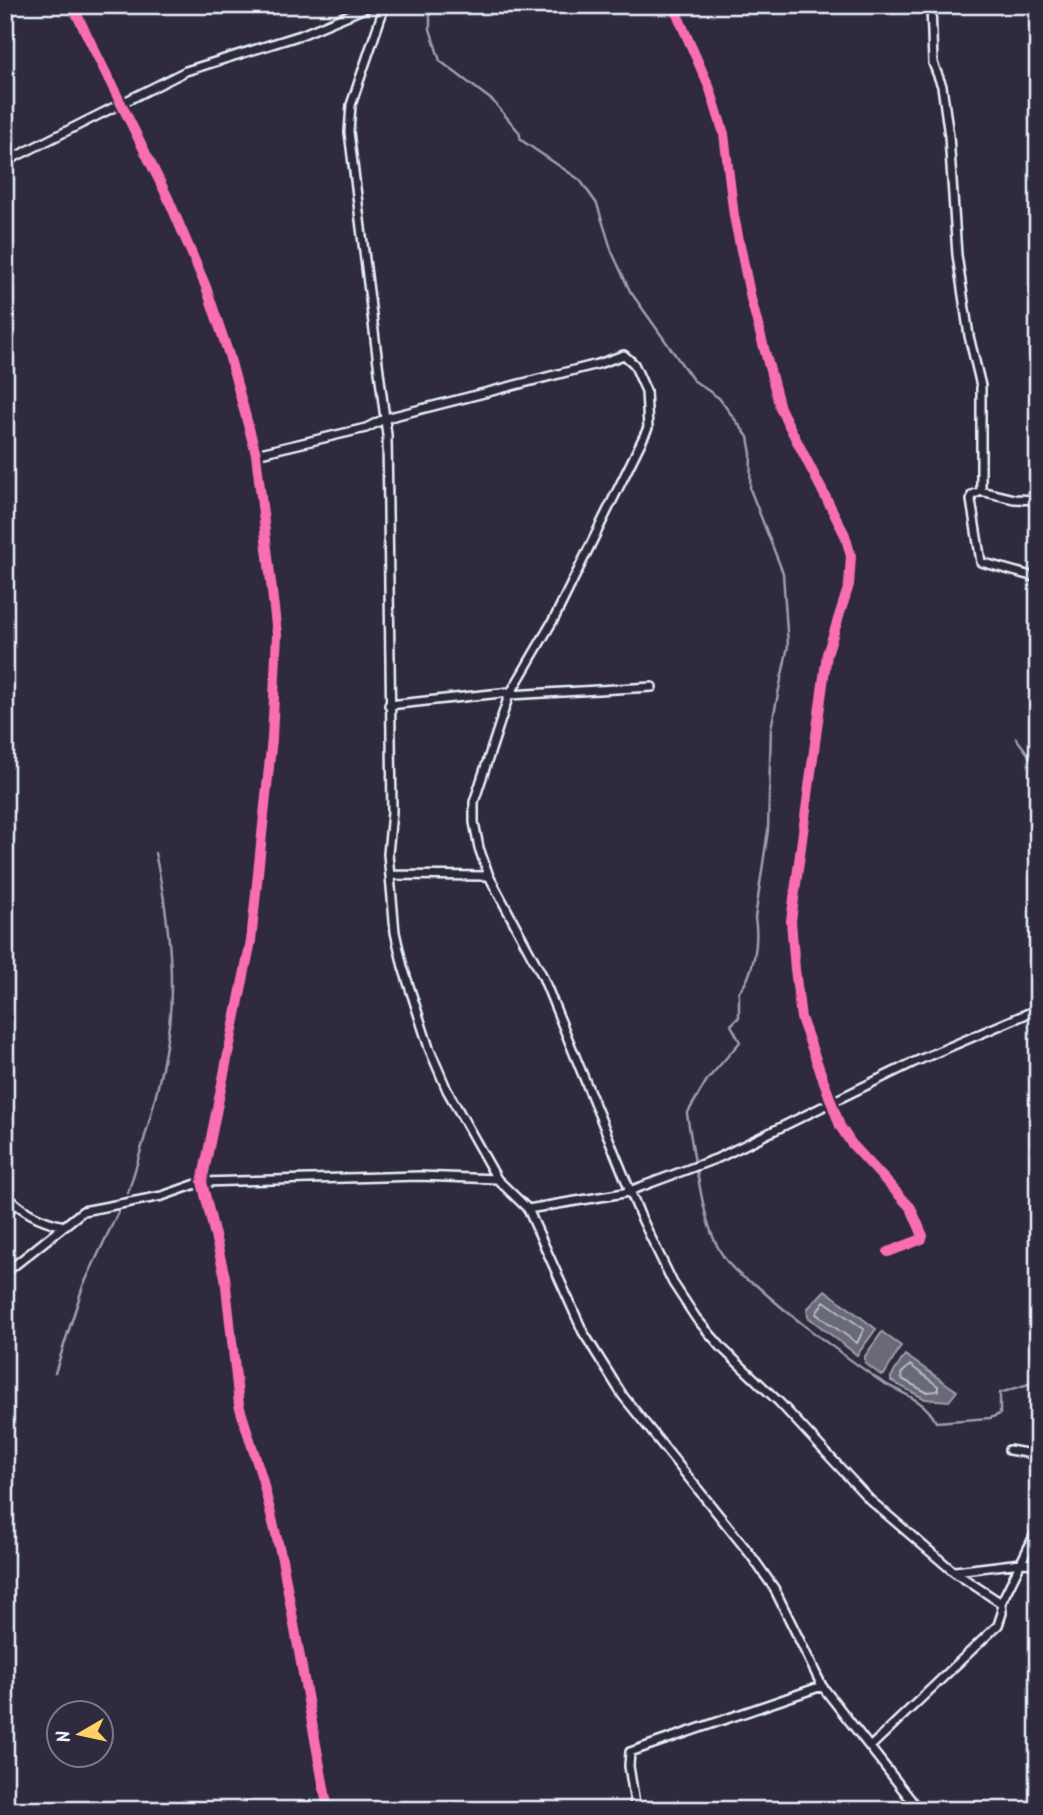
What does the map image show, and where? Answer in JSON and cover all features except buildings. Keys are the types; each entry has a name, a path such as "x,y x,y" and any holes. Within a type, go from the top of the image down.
{"street":[{"path":"72,5 122,105 206,287 231,362 256,454 277,634 272,738 251,941 202,1182 225,1277 239,1405 262,1478 282,1559 328,1810"},
{"path":"5,162 186,71 301,36 372,5"},
{"path":"384,5 351,105 349,132 386,418 392,812 390,876 395,932 429,1048 447,1090 497,1178 528,1209 583,1332 623,1396 774,1588 822,1686 919,1810"},
{"path":"673,5 710,89 724,134 741,251 780,408 845,535 851,556 849,585 827,654 791,921 801,1018 830,1103 848,1140 911,1208 923,1236 922,1239 888,1252"},
{"path":"931,5 933,63 942,86 949,136 957,255 969,336 981,386 981,491"},
{"path":"256,454 366,428 386,418 624,355 634,365 646,391 648,428 555,617 509,694 474,802 474,822 489,876 542,975 631,1190 673,1283 696,1318 870,1500 954,1572 1001,1603"},
{"path":"1038,500 1014,499 981,491 972,495 971,500 981,562 1038,578"},
{"path":"389,705 509,694 652,687"},
{"path":"390,876 489,876"},
{"path":"528,1209 631,1190 718,1158 830,1103 1038,1009"},
{"path":"5,1273 83,1211 162,1196 202,1182 497,1178"},
{"path":"5,1193 15,1204 49,1223 64,1226"},
{"path":"5,1214 15,1204"},
{"path":"1009,1450 1038,1455"},
{"path":"870,1747 998,1625 1002,1613 1001,1603 1038,1528"},
{"path":"954,1572 1021,1563 1038,1564"},
{"path":"636,1810 629,1766 631,1752 822,1686"}],"water":[{"path":"825,1290 876,1329 857,1355 808,1317 807,1309"},
{"path":"882,1332 901,1346 884,1375 865,1363 865,1356"},
{"path":"905,1355 957,1391 949,1401 925,1399 891,1381"}],"waterway":[{"path":"430,5 430,29 440,61 493,101 519,132 521,140 580,180 597,204 612,252 630,291 693,380 719,398 748,437 751,454 750,489 783,573 788,646 771,728 768,830 755,918 756,947 752,967 739,992 739,1017 731,1025 740,1042 707,1080 687,1114 695,1163"},
{"path":"1016,738 1038,767"},
{"path":"128,1193 157,1089 171,1004 169,939 155,853"},
{"path":"697,1172 713,1237 729,1265 845,1356 925,1407 936,1422 990,1418 1000,1414 1000,1393 1038,1381"},
{"path":"55,1373 83,1286 120,1208"}],"cycle path":[{"path":"72,5 168,198 206,287 229,355 256,454 277,634 272,738 251,941 202,1182 225,1277 239,1405 262,1478 282,1559 328,1810"},
{"path":"673,5 710,89 724,134 734,216 751,299 780,408 845,535 851,556 849,585 827,654 791,921 801,1018 840,1126 851,1143 911,1208 923,1236 922,1239 888,1252"}]}
